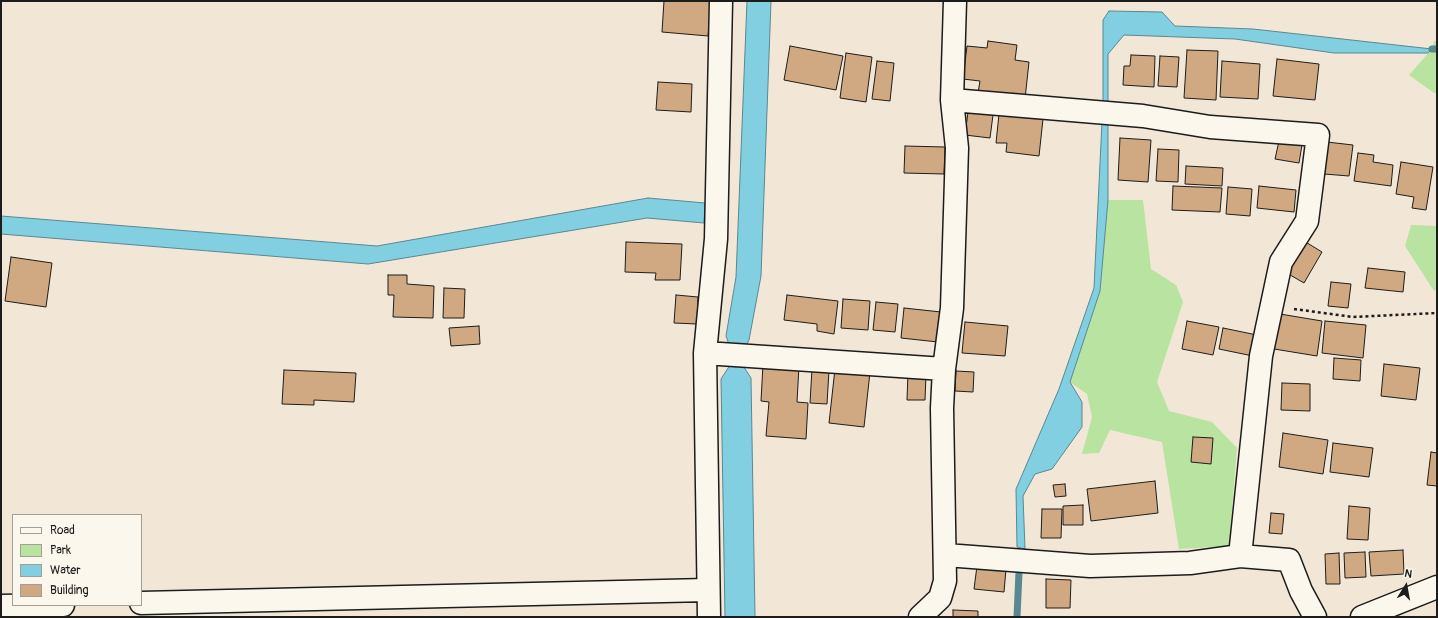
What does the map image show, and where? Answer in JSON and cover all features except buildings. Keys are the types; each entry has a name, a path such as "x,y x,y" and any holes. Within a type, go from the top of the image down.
{"street":[{"path":"709,617 707,590 726,355 716,239 721,1"},
{"path":"920,617 940,598 945,581 946,555 942,408 944,369 952,308 957,148 952,100 955,1"},
{"path":"952,100 1143,116 1210,127 1318,135 1307,221 1281,262 1261,356 1240,556"},
{"path":"726,355 944,369"},
{"path":"946,555 1090,566 1190,563 1240,556 1290,560 1300,591 1315,617"},
{"path":"1362,617 1437,587"},
{"path":"142,603 707,590"},
{"path":"1,606 12,606"}],"path":[{"path":"1272,306 1353,318 1437,313"}],"green space":[{"path":"1434,41 1437,41 1437,93 1434,93 1409,75 1432,49"},
{"path":"1108,200 1143,200 1151,269 1176,285 1183,302 1157,382 1169,411 1212,422 1237,448 1229,546 1179,549 1162,442 1110,430 1099,453 1082,454 1092,417 1087,394 1070,382 1100,291"},
{"path":"1411,225 1437,226 1437,290 1434,291 1405,246"}],"water":[{"path":"747,1 771,1 761,276 749,340 744,350 742,364 751,378 755,617 725,617 721,379 732,362 731,350 726,336 736,277"},
{"path":"1109,11 1162,12 1175,26 1253,29 1432,49 1428,53 1334,53 1235,39 1124,35 1108,54 1108,200 1100,291 1070,382 1082,402 1082,427 1052,469 1035,474 1023,496 1025,549 1017,547 1016,489 1059,389 1094,288 1103,101 1103,20"},
{"path":"648,198 705,203 704,223 647,218 368,264 1,234 1,216 377,246"}],"waterway":[{"path":"1432,49 1437,49"},
{"path":"1017,617 1019,572"}]}
